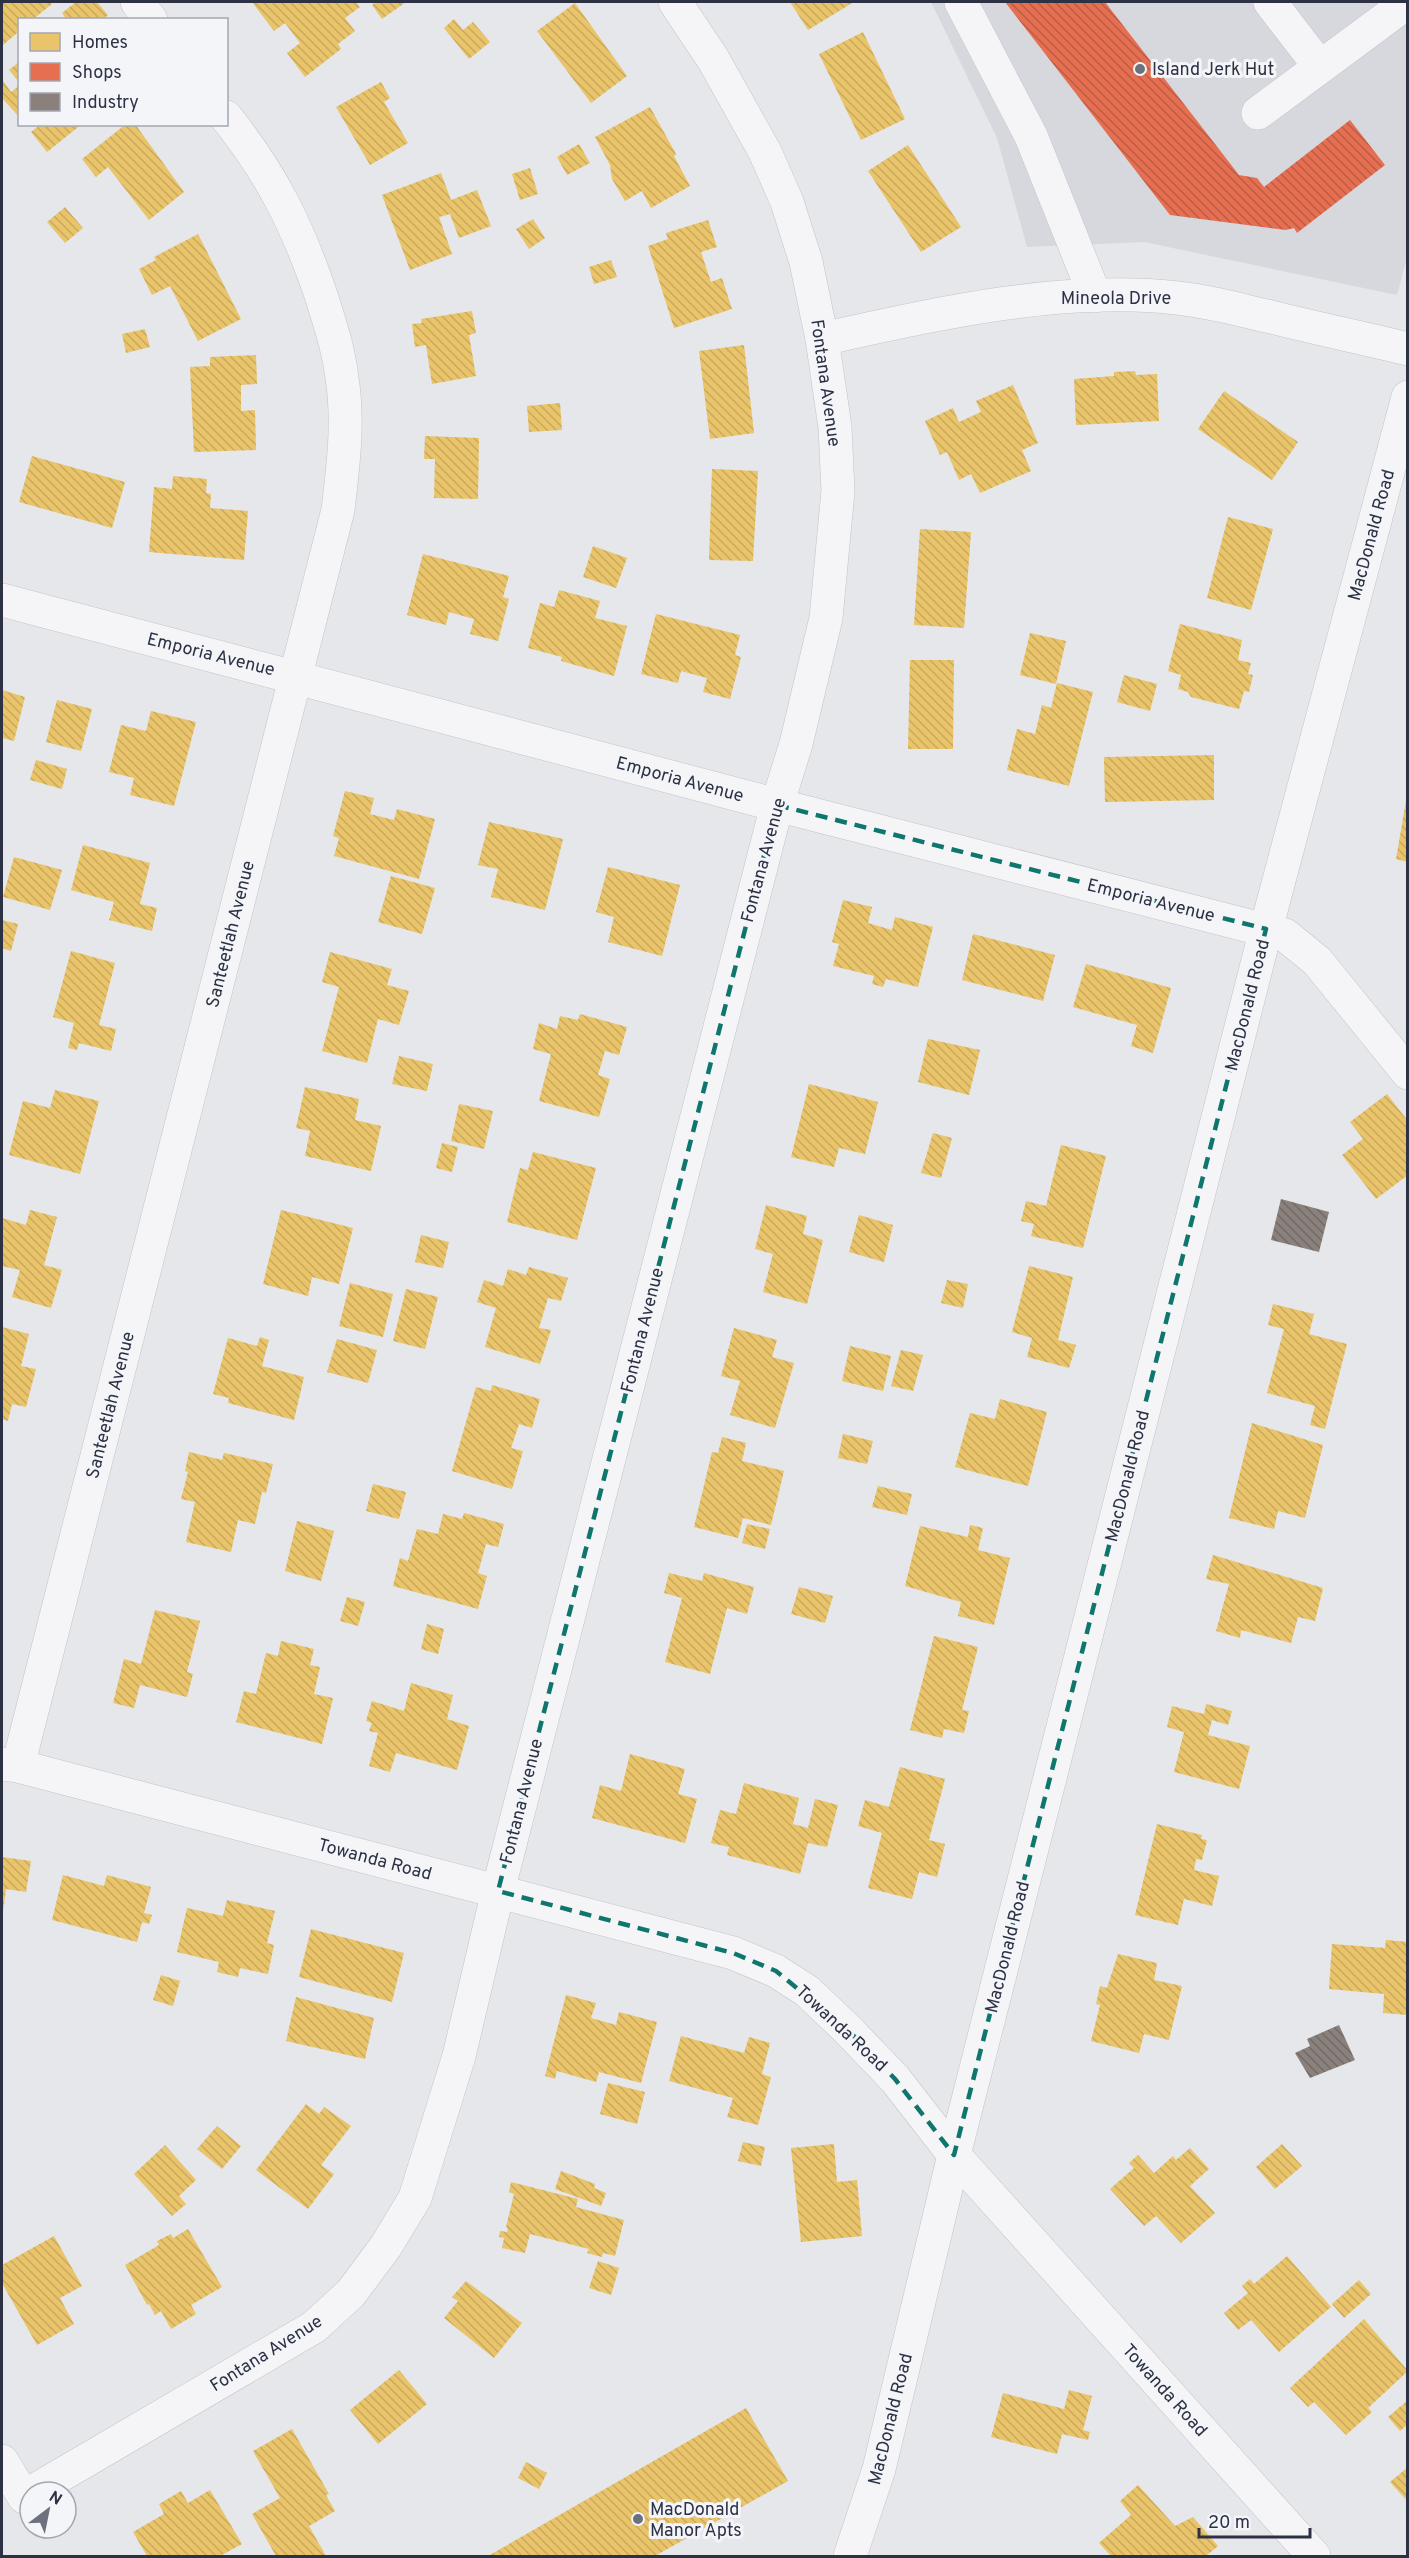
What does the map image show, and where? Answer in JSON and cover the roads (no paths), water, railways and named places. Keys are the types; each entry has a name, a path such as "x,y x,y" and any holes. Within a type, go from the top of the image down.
{"street":[{"path":"137,2 149,18"},
{"name":"Fontana Avenue","path":"53,2480 314,2327 351,2293 386,2246 415,2198 459,2056 498,1891 777,805 796,744 826,618 838,490 835,427 822,339 806,262 787,202 765,152 712,59 675,2"},
{"path":"961,2 1031,136 1095,296"},
{"path":"1270,2 1320,67"},
{"path":"1258,113 1407,2"},
{"name":"Santeetlah Avenue","path":"10,1765 339,510 345,438 343,379 332,330 290,213 254,153 228,120"},
{"name":"Mineola Drive","path":"822,339 939,313 1069,297 1177,297 1407,349"},
{"name":"MacDonald Road","path":"850,2556 879,2469 954,2155 1266,929 1407,396"},
{"name":"Emporia Avenue","path":"2,600 777,805 1285,935 1317,961 1407,1073"},
{"name":"Towanda Road","path":"10,1765 733,1953 776,1971 807,1991 895,2079 954,2155 1314,2556"},
{"path":"2,2461 18,2491"}],"place":[{"name":"Island Jerk Hut","path":"1140,69"},
{"name":"MacDonald Manor Apts","path":"638,2519"}]}
